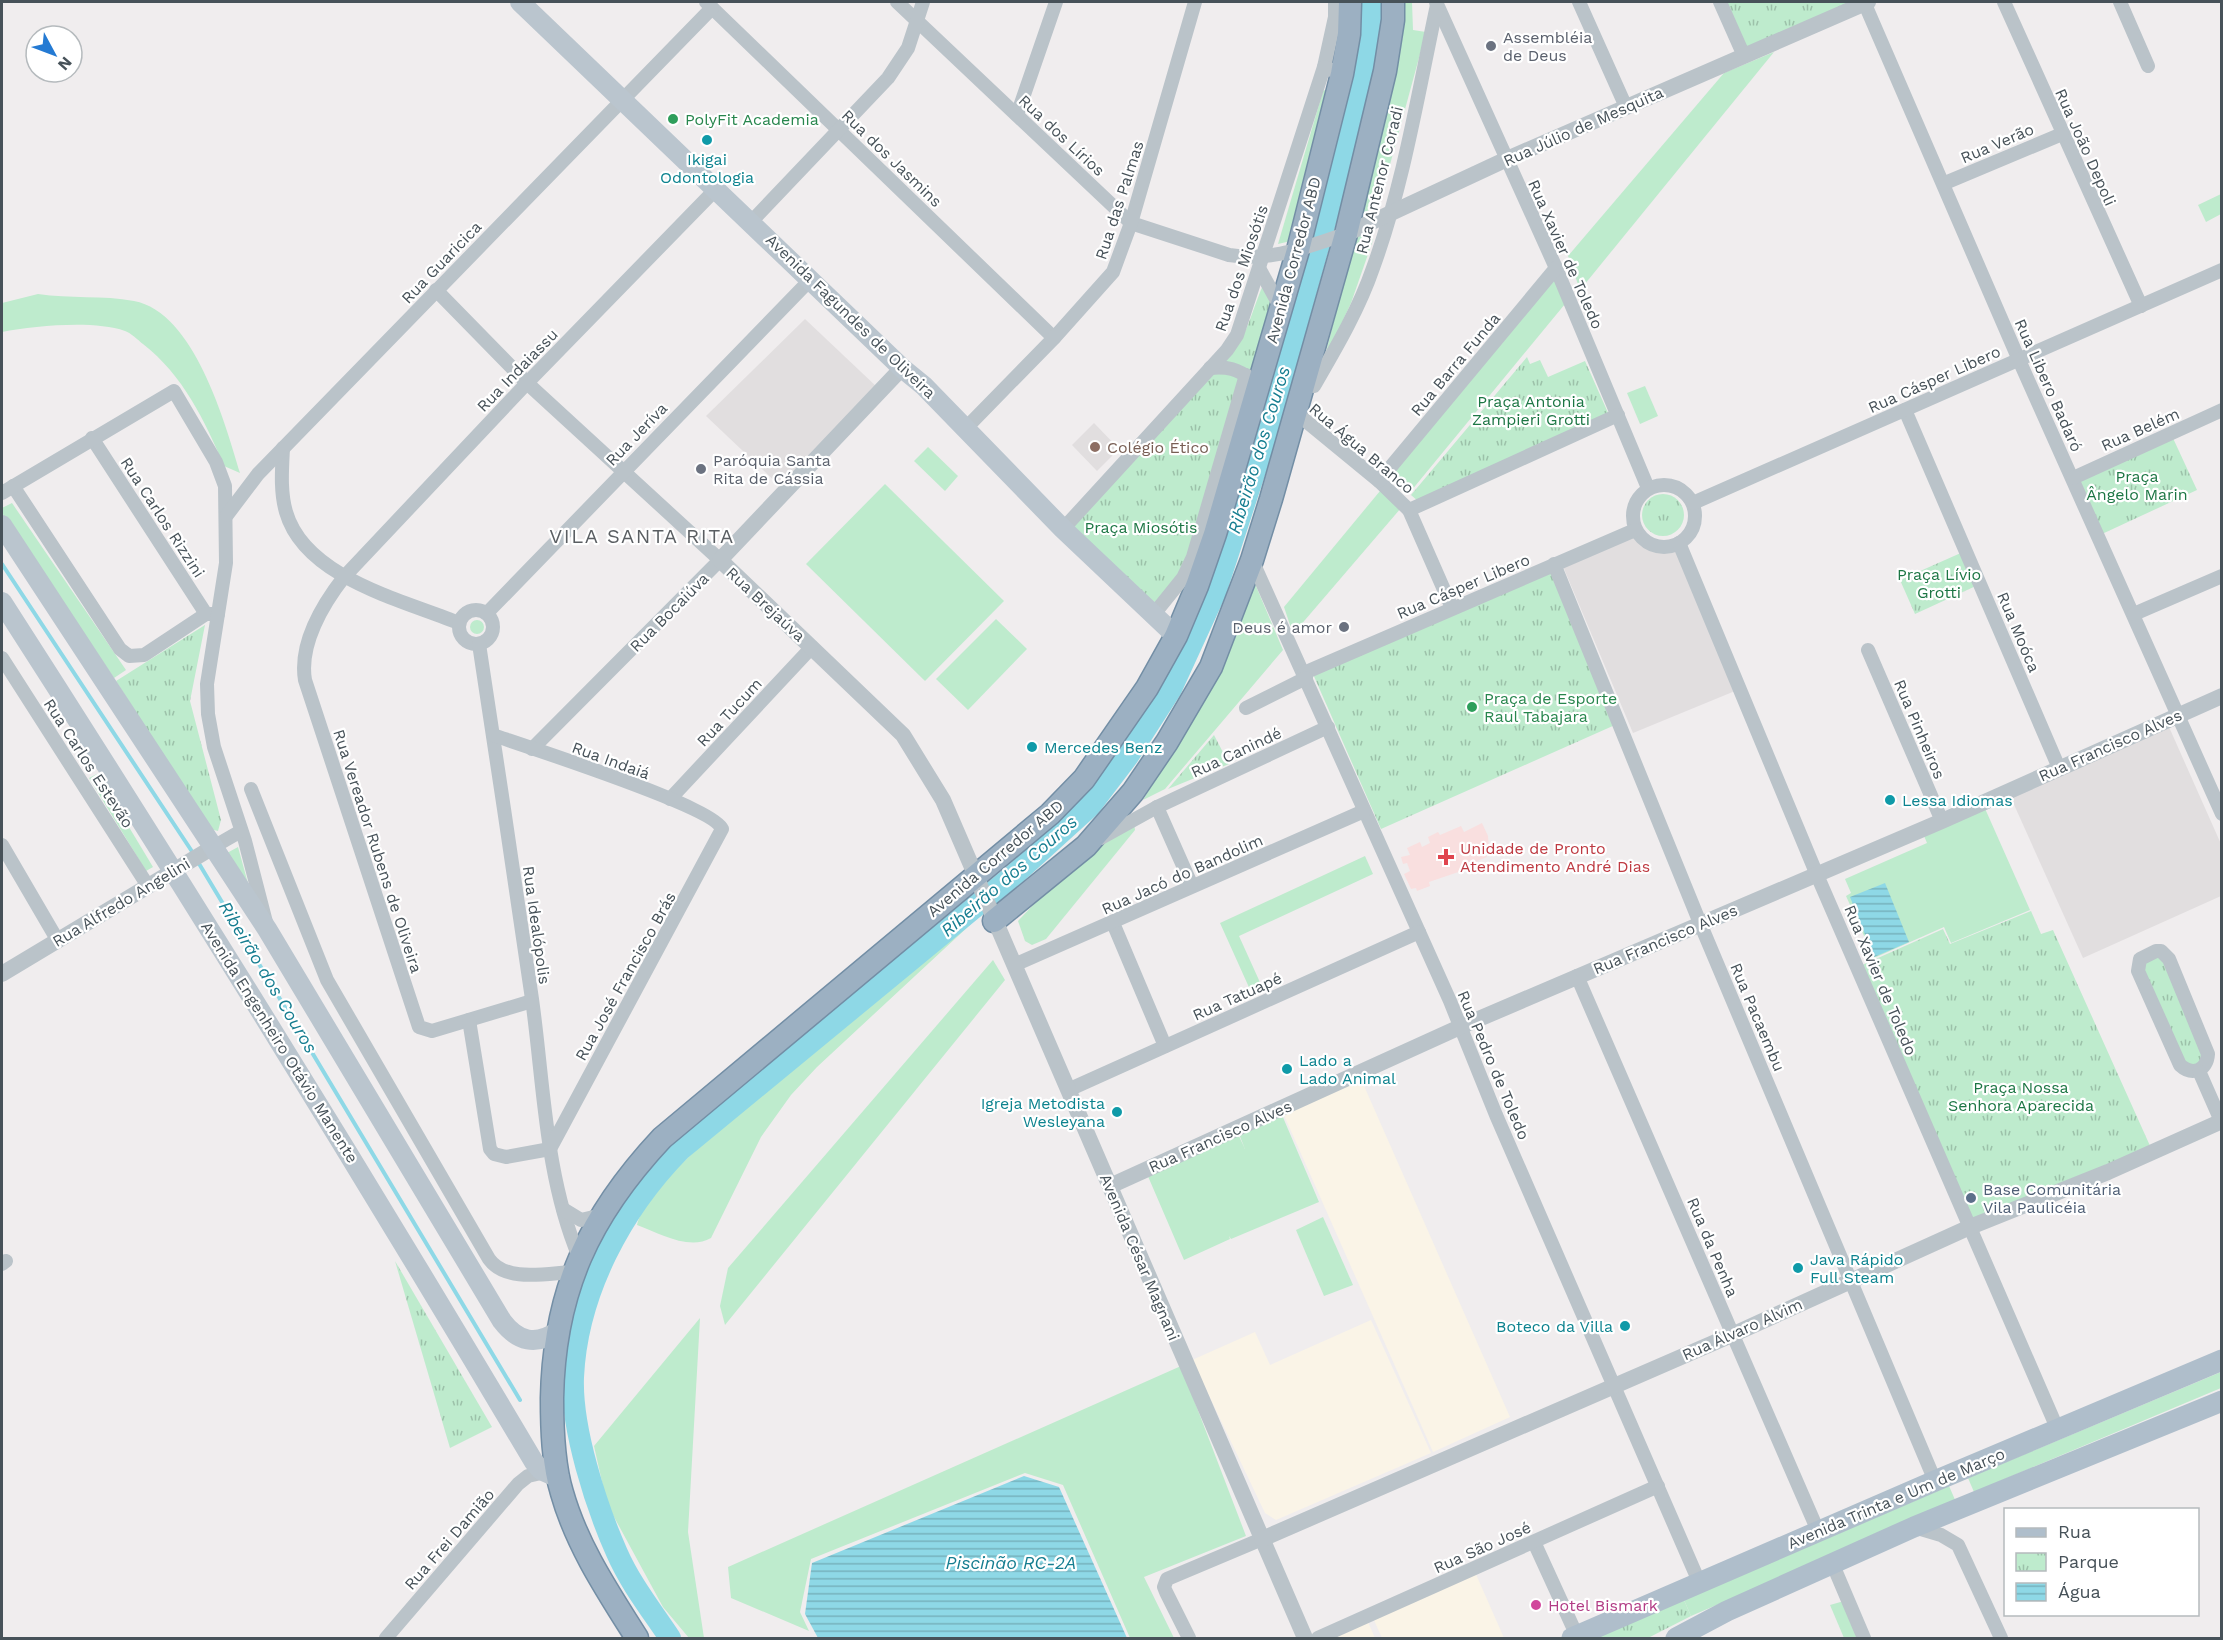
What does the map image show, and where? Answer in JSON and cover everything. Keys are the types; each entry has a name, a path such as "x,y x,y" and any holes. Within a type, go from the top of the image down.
{"highway":[{"name":"Avenida Corredor ABD","path":"636,1638 592,1565 552,1475 552,1415 558,1331 576,1264 603,1214 635,1167 662,1138 978,879 1050,814 1084,779 1147,688 1176,636 1215,534 1254,383 1304,248 1333,70 1349,34 1350,2"},
{"path":"993,916 1086,846 1133,792 1167,742 1210,667 1252,560 1294,412 1385,71 1393,2"}],"main road":[{"name":"Avenida Fagundes de Oliveira","path":"520,2 621,100 717,188 902,368 967,427 1063,529 1176,636"},
{"path":"2,525 211,849 267,929 502,1321 514,1335 528,1341 544,1340 558,1331"},
{"name":"Avenida Engenheiro Otávio Manente","path":"2,602 179,868 534,1462 552,1475"},
{"name":"Avenida Trinta e Um de Março","path":"1575,1637 2057,1428 2222,1360"},
{"name":"Avenida Trinta e Um de Março","path":"1676,1638 1726,1611 1914,1527 2222,1401"}],"street":[{"name":"Rua dos Lírios","path":"897,2 1131,223 1262,264 1304,248"},
{"path":"751,222 888,78 908,48 923,2"},
{"path":"1017,115 1056,2"},
{"name":"Rua das Palmas","path":"967,427 1054,338 1113,272 1131,223 1195,2"},
{"name":"Rua dos Miosótis","path":"1063,529 1210,368 1237,335 1333,70 1335,2"},
{"path":"1579,2 1626,107"},
{"path":"1720,2 1744,56"},
{"name":"Rua Júlio de Mesquita","path":"1304,248 1341,236 1507,159 1866,2"},
{"name":"Rua Libero Badaró","path":"1866,2 2019,360 2222,814"},
{"name":"Rua João Depoli","path":"2004,2 2140,306"},
{"path":"2120,2 2148,66"},
{"name":"Rua Xavier de Toledo","path":"1437,3 1556,268 1648,488"},
{"name":"Rua Antenor Coradi","path":"1314,386 1354,313 1373,269 1391,214 1437,3"},
{"name":"Rua Guaricica","path":"227,514 250,482 621,100 709,5"},
{"name":"Rua dos Jasmins","path":"709,5 1054,338"},
{"name":"Rua Verão","path":"1945,183 2062,134"},
{"name":"Rua Indaiassu","path":"344,577 527,382 717,188"},
{"path":"1262,264 1281,308"},
{"name":"Rua Barra Funda","path":"1379,481 1556,268"},
{"name":"Rua Cásper Libero","path":"1693,502 2222,270"},
{"name":"Rua Jeríva","path":"487,613 811,279"},
{"name":"Rua Brejaúva","path":"436,290 527,382 720,560 903,735 942,800 978,879"},
{"path":"1154,614 1183,578 1193,557 1235,412 1254,383 1224,366 1210,368"},
{"name":"Rua Bocaiúva","path":"532,749 720,560 902,368"},
{"path":"212,614 144,655 129,656 120,649 7,489 174,392 204,439 222,477 227,514 226,563 212,614 207,684 208,714 214,747 242,831 267,929"},
{"name":"Rua Moóca","path":"1905,410 2059,768"},
{"name":"Rua Belém","path":"2073,478 2222,410"},
{"name":"Rua Água Branco","path":"1294,412 1379,481 1409,510 1452,608"},
{"path":"1409,510 1618,415"},
{"name":"Rua Carlos Rizzini","path":"92,438 212,614"},
{"path":"283,448 283,491 287,517 306,548 344,577 459,623"},
{"path":"222,477 238,484 250,482"},
{"path":"1662,484 1674,485 1686,493 1693,502 1695,518 1693,527 1679,543 1664,548 1652,545 1642,539 1635,530 1632,514 1636,500 1648,488 1662,484"},
{"name":"Rua Cásper Libero","path":"1246,708 1305,675 1452,608 1635,530"},
{"name":"Rua Xavier de Toledo","path":"1679,543 1817,875 2057,1428"},
{"name":"Rua Pedro de Toledo","path":"1252,560 1419,932 1700,1584"},
{"name":"Rua Pacaembu","path":"1554,564 1700,923 1935,1481"},
{"path":"2134,614 2222,576"},
{"name":"Rua Vereador Rubens de Oliveira","path":"344,577 319,617 306,652 303,667 305,680 417,1023 422,1029 432,1031 532,1001"},
{"path":"471,610 487,613 493,623 492,634 479,644 463,639 459,623 471,610"},
{"name":"Rua Idealópolis","path":"479,644 532,1001 550,1149 576,1264"},
{"name":"Rua Tucum","path":"670,799 812,647"},
{"name":"Rua Pinheiros","path":"1868,650 1942,821"},
{"name":"Rua Carlos Estevão","path":"2,658 148,886"},
{"name":"Rua Francisco Alves","path":"1110,1186 1460,1027 1942,821 2222,696"},
{"name":"Rua Canindé","path":"1086,846 1157,807 1328,726"},
{"name":"Rua Indaiá","path":"493,735 670,799 716,820"},
{"path":"251,789 327,980 489,1259 500,1269 517,1274 576,1264"},
{"path":"1157,807 1192,886"},
{"name":"Rua Jacó do Bandolim","path":"1014,965 1364,811"},
{"name":"Rua José Francisco Brás","path":"550,1149 720,835 722,829 716,820"},
{"name":"Rua Alfredo Angelini","path":"2,974 242,831"},
{"path":"2,845 58,941"},
{"name":"Avenida César Magnani","path":"978,879 1305,1638"},
{"path":"1113,923 1165,1046"},
{"name":"Rua Tatuapé","path":"1068,1090 1419,932"},
{"path":"2156,951 2161,951 2169,959 2208,1054 2205,1067 2199,1071 2191,1072 2180,1065 2138,971 2140,959 2156,951"},
{"name":"Rua da Penha","path":"1577,976 1818,1531"},
{"path":"470,1020 490,1149 494,1154 506,1157 550,1149"},
{"path":"2199,1071 2221,1121"},
{"name":"Rua Álvaro Alvim","path":"1262,1539 1734,1334 1970,1227 2108,1172 2221,1121"},
{"path":"564,1209 581,1220 603,1214"},
{"name":"Rua Frei Damião","path":"386,1638 518,1484 528,1476 552,1475"},
{"name":"Rua São José","path":"1318,1638 1658,1486"},
{"path":"1914,1527 1941,1535 1958,1545 2001,1638"},
{"path":"1189,1638 1164,1587 1167,1578 1262,1539"},
{"path":"1534,1542 1575,1637"},
{"path":"1833,1564 1864,1638"}],"shaded area":[{"path":"805,319 878,388 782,488 706,416"},
{"name":"Colégio Ético","path":"1094,423 1119,449 1097,471 1072,445"},
{"path":"1634,535 1652,549 1666,552 1677,549 1735,691 1633,733 1562,564"},
{"path":"2169,727 2221,844 2221,896 2083,958 2011,798"},
{"name":"Unidade de Pronto Atendimento André Dias","path":"1482,823 1488,836 1489,849 1484,851 1487,857 1477,861 1479,865 1429,882 1430,886 1417,891 1416,888 1411,889 1404,874 1410,871 1407,863 1403,864 1401,857 1410,855 1407,848 1420,842 1422,847 1430,843 1428,837 1438,832 1440,835 1461,826 1464,832"},
{"path":"1361,1079 1510,1417 1433,1452 1283,1113"},
{"path":"1371,1320 1431,1453 1276,1520 1265,1513 1192,1360 1255,1332 1270,1365"},
{"path":"1475,1572 1504,1638 1382,1638 1373,1618"},
{"path":"1368,1622 1375,1638 1330,1638"}],"green space":[{"path":"1403,2 1412,2 1413,30 1426,32 1379,205 1363,213 1403,36"},
{"path":"1725,2 1853,2 1747,50"},
{"path":"1774,52 1580,290 1568,256 1724,73"},
{"path":"1327,89 1330,91 1295,240 1278,244 1323,91"},
{"path":"2221,194 2221,214 2206,222 2198,205"},
{"path":"1366,231 1372,235 1373,240 1351,303 1323,364 1355,238"},
{"path":"1552,274 1565,304 1411,491 1390,474"},
{"path":"1263,285 1272,302 1249,377 1219,366 1228,358 1241,339"},
{"path":"38,294 134,301 155,309 174,325 204,372 226,426 240,473 224,466 201,416 170,370 130,333 112,328 81,325 47,326 2,332 2,303"},
{"name":"Praça Antonia Zampieri Grotti","path":"1527,357 1530,364 1540,360 1548,377 1585,361 1609,415 1419,502 1411,495"},
{"name":"Praça Miosótis","path":"1211,371 1243,377 1187,555 1179,576 1154,611 1068,529"},
{"path":"1645,386 1658,416 1640,424 1627,393"},
{"name":"Praça Ângelo Marin","path":"2172,436 2197,490 2102,534 2077,480"},
{"path":"928,447 958,476 945,491 914,461"},
{"path":"885,484 1004,601 925,681 806,564"},
{"path":"1380,491 1401,508 1293,634 1284,607"},
{"path":"1663,494 1671,495 1678,500 1683,507 1683,523 1678,530 1671,535 1663,536 1655,535 1648,530 1643,523 1642,515 1643,507 1648,500 1655,495"},
{"path":"12,503 126,670 114,678 2,513 2,508"},
{"name":"Praça Lívio Grotti","path":"1963,552 1978,585 1915,614 1900,580"},
{"name":"Praça de Esporte Raul Tabajara","path":"1552,572 1615,725 1381,829 1313,674"},
{"path":"1253,579 1283,650 1165,789 1143,800 1174,749"},
{"path":"996,619 1027,649 968,710 936,679"},
{"path":"474,620 480,620 484,627 480,634 474,634 470,630 470,624"},
{"path":"205,625 190,701 221,820 218,831 210,829 116,681"},
{"path":"1214,735 1229,764 1168,789"},
{"path":"97,774 153,867 146,871 89,778"},
{"path":"1983,804 2030,910 1951,943 1944,927 1874,958 1846,896 1851,893 1845,879 1927,843 1922,831"},
{"path":"1134,823 1135,830 1046,939 1032,945 1025,941 1018,921 1073,869"},
{"path":"238,847 249,887 227,853"},
{"path":"1365,856 1373,874 1239,936 1263,989 1252,994 1220,923"},
{"name":"Praça Nossa Senhora Aparecida","path":"2031,911 2041,934 2053,930 2151,1148 1973,1226 1860,966 1943,929 1950,944"},
{"path":"966,919 971,924 817,1067 791,1095 761,1137 711,1238 702,1242 684,1242 637,1225 646,1206 662,1185 707,1140 819,1048"},
{"path":"2160,954 2208,1060 2187,1069 2140,963"},
{"path":"993,960 1005,980 725,1325 720,1306 728,1268"},
{"path":"1282,1115 1319,1202 1231,1239 1229,1236 1230,1239 1184,1260 1147,1174 1238,1134 1245,1149 1239,1134"},
{"path":"1323,1217 1353,1285 1324,1296 1296,1230"},
{"path":"395,1261 492,1427 450,1448"},
{"path":"700,1318 688,1532 704,1638 689,1638 663,1607 607,1504 594,1446"},
{"path":"1181,1366 1246,1536 1144,1577 1174,1638 1130,1638 1063,1485 1025,1473 811,1559 800,1612 809,1631 731,1598 728,1567"},
{"path":"2221,1372 2221,1388 1974,1492 1968,1478"},
{"path":"1949,1486 1956,1502 1691,1616 1684,1600"},
{"path":"1684,1600 1691,1616 1648,1638 1593,1638"},
{"path":"1844,1601 1860,1638 1844,1638 1830,1605"}],"water":[{"path":"1885,883 1909,942 1874,957 1850,897"},
{"name":"Piscinão RC-2A","path":"1024,1476 1059,1487 1127,1638 818,1638 805,1614 812,1563"}],"waterway":[{"name":"Ribeirão dos Couros","path":"670,1638 622,1564 593,1490 581,1443 573,1397 573,1377 576,1345 593,1283 606,1254 639,1198 680,1150 1015,874 1090,806 1128,756 1171,689 1215,593 1263,446 1358,103 1366,61 1372,2"},
{"name":"Ribeirão dos Couros","path":"2,564 193,853"},
{"name":"Ribeirão dos Couros","path":"198,862 520,1400"}],"place":[{"name":"Assembléia de Deus","path":"1491,46"},
{"name":"PolyFit Academia","path":"673,119"},
{"name":"Ikigai Odontologia","path":"707,140"},
{"name":"Colégio Ético","path":"1095,447"},
{"name":"Paróquia Santa Rita de Cássia","path":"701,469"},
{"name":"Deus é amor","path":"1344,627"},
{"name":"Praça de Esporte Raul Tabajara","path":"1472,707"},
{"name":"Mercedes Benz","path":"1032,747"},
{"name":"Lessa Idiomas","path":"1890,800"},
{"name":"Unidade de Pronto Atendimento André Dias","path":"1446,857"},
{"name":"Lado a Lado Animal","path":"1287,1069"},
{"name":"Igreja Metodista Wesleyana","path":"1117,1112"},
{"name":"Base Comunitária Vila Paulicéia","path":"1971,1198"},
{"name":"Java Rápido Full Steam","path":"1798,1268"},
{"name":"Boteco da Villa","path":"1625,1326"},
{"name":"Hotel Bismark","path":"1536,1605"}],"district":[{"name":"VILA SANTA RITA","path":"642,536"}]}
